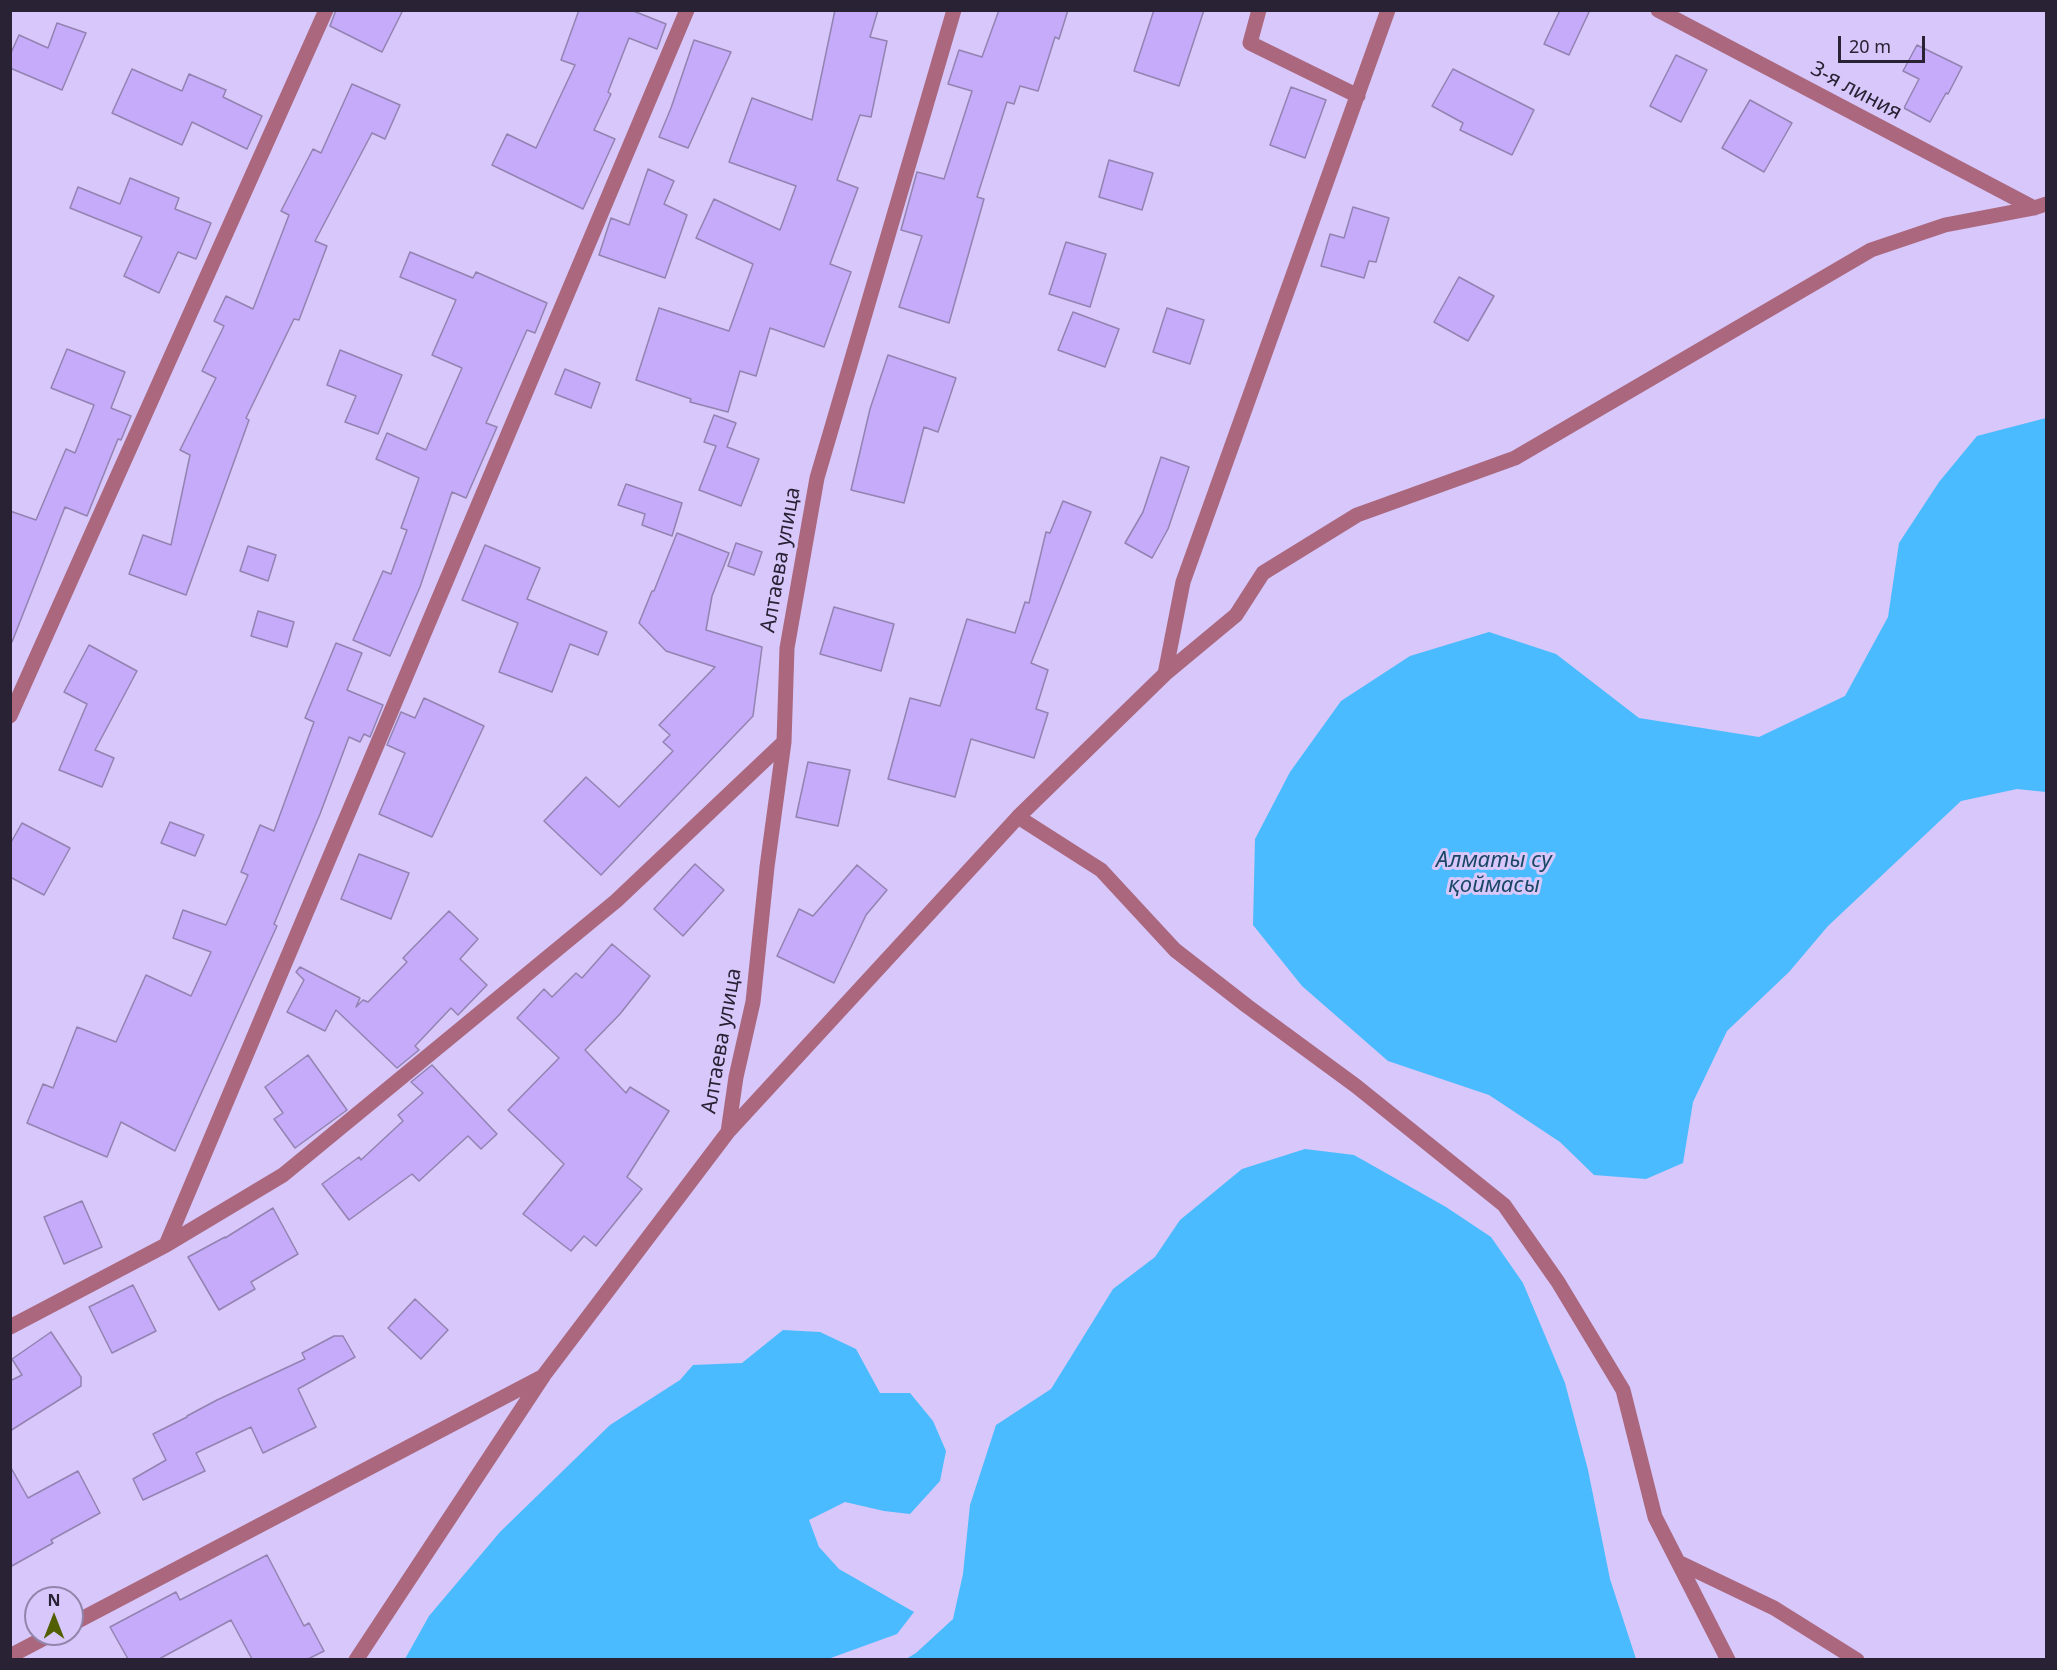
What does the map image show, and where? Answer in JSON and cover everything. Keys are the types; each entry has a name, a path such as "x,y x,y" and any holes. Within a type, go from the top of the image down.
{"street":[{"path":"10,716 326,10"},
{"path":"166,1245 687,10"},
{"name":"Алтаева улица","path":"728,1132 736,1077 753,1002 766,867 784,742 787,648 817,478 954,10"},
{"path":"1259,10 1250,42 1358,96"},
{"path":"1165,674 1184,582 1388,10"},
{"name":"3-я линия","path":"1658,10 2040,206"},
{"path":"356,1659 544,1376 728,1132 1018,817 1165,674 1236,615 1263,573 1357,515 1515,458 1871,250 1945,225 2040,206"},
{"path":"10,1327 166,1245 292,1167 616,901 784,742"},
{"path":"1018,817 1101,870 1175,950 1356,1086 1504,1205 1558,1282 1623,1390 1656,1517 1728,1659"},
{"path":"84,1618 544,1376"},
{"path":"1678,1562 1773,1608 1857,1659"},
{"path":"10,1656 29,1646"}],"water":[{"name":"Алматы су қоймасы","path":"2046,418 2046,792 2017,789 1961,801 1828,926 1789,972 1727,1031 1693,1102 1683,1163 1646,1179 1594,1175 1560,1142 1489,1095 1388,1061 1302,986 1253,925 1255,839 1290,772 1341,701 1410,656 1489,632 1556,654 1639,718 1759,737 1845,696 1888,617 1899,543 1939,482 1977,436"},
{"path":"1305,1149 1354,1155 1446,1207 1491,1237 1523,1283 1565,1383 1588,1470 1610,1579 1636,1659 906,1659 916,1653 953,1619 963,1574 970,1505 996,1425 1051,1389 1113,1289 1155,1257 1180,1220 1242,1169"},
{"path":"783,1330 820,1332 856,1349 880,1393 910,1393 933,1421 946,1451 940,1481 910,1514 845,1502 809,1520 819,1547 839,1569 914,1612 897,1634 828,1659 405,1659 429,1616 500,1532 610,1425 680,1380 693,1365 742,1363"}],"building":[{"path":"336,10 403,10 382,52 330,26"},
{"path":"579,10 631,10 666,24 657,49 629,38 608,92 611,94 594,130 615,139 583,209 492,165 507,134 536,148 575,65 561,60"},
{"path":"835,10 878,10 870,37 887,41 871,117 860,115 837,180 858,188 830,264 851,272 824,347 770,328 756,376 740,371 728,412 690,402 691,399 636,380 659,308 729,331 753,264 696,238 714,199 780,230 796,186 729,162 752,98 812,120"},
{"path":"999,10 1068,10 1059,39 1055,37 1038,91 1020,86 1014,104 1007,102 977,197 984,199 949,323 899,307 922,236 901,230 917,172 944,179 972,91 948,84 959,50 982,57"},
{"path":"1154,10 1204,10 1179,86 1134,71"},
{"path":"1560,10 1590,10 1569,55 1544,44"},
{"path":"57,23 86,33 62,90 10,68 10,55 19,35 48,48"},
{"path":"694,40 731,52 688,148 659,137"},
{"path":"1917,45 1962,67 1930,122 1904,108 1919,79 1903,71"},
{"path":"1676,55 1707,70 1681,122 1650,106"},
{"path":"132,69 182,91 189,74 226,90 223,97 262,116 247,149 192,122 182,145 112,113"},
{"path":"1453,69 1534,110 1512,155 1460,130 1463,123 1432,106"},
{"path":"352,84 400,105 385,139 372,133 315,241 327,246 299,320 294,319 246,418 249,420 186,595 129,574 143,535 171,545 190,455 180,450 216,378 202,371 224,326 214,321 226,296 253,309 289,215 281,211 313,149 321,153"},
{"path":"1291,87 1326,100 1305,158 1270,145"},
{"path":"1750,100 1792,123 1764,172 1722,148"},
{"path":"1109,160 1153,173 1142,210 1099,197"},
{"path":"648,169 674,181 664,204 687,215 665,278 599,255 611,218 629,225"},
{"path":"130,178 179,198 175,209 211,223 196,259 178,252 159,293 124,276 142,237 70,208 78,187 120,204"},
{"path":"1353,207 1389,218 1376,262 1369,261 1364,278 1321,266 1330,234 1344,238"},
{"path":"1066,242 1106,254 1090,307 1049,294"},
{"path":"410,252 473,278 476,272 547,303 535,333 527,330 486,423 497,427 466,498 452,492 420,587 390,656 353,640 383,571 391,574 407,530 401,528 419,478 376,459 387,433 426,450 462,368 432,355 456,300 400,277"},
{"path":"1459,277 1494,296 1468,341 1434,322"},
{"path":"1167,308 1204,320 1190,364 1153,352"},
{"path":"1073,312 1119,329 1105,367 1058,350"},
{"path":"67,349 125,372 111,408 131,416 121,440 118,439 87,516 65,507 12,642 10,642 10,511 36,520 66,449 75,453 94,405 51,388"},
{"path":"340,350 402,375 378,434 345,422 356,396 327,385"},
{"path":"888,355 956,378 938,432 924,427 904,503 851,490 870,409"},
{"path":"565,369 600,383 591,408 555,394"},
{"path":"714,415 736,423 727,447 759,459 741,506 699,490 716,446 704,442"},
{"path":"1161,457 1189,467 1168,529 1152,558 1125,543 1143,512"},
{"path":"626,484 682,503 672,536 642,525 645,514 618,505"},
{"path":"1063,501 1091,512 1031,663 1048,670 1036,709 1048,713 1034,758 971,739 955,797 888,779 910,698 940,706 967,619 1015,633 1025,602 1029,603 1046,532 1050,533"},
{"path":"677,533 729,553 712,596 706,630 762,647 753,716 601,875 544,821 586,777 619,807 673,751 663,742 670,735 659,725 715,667 666,651 639,623"},
{"path":"736,543 762,552 754,575 728,566"},
{"path":"485,545 540,568 527,599 607,632 598,655 570,644 552,692 499,672 518,623 462,600"},
{"path":"248,546 276,555 268,581 240,571"},
{"path":"834,607 894,624 881,671 820,654"},
{"path":"258,611 294,622 287,647 251,636"},
{"path":"336,643 362,653 347,690 383,705 370,737 364,734 360,742 349,737 274,924 277,926 175,1151 121,1122 107,1157 27,1123 43,1084 53,1088 77,1027 116,1042 146,975 191,996 211,952 173,938 183,910 226,925 248,875 241,872 260,825 274,831 314,722 305,718"},
{"path":"89,645 137,671 95,750 114,758 102,787 59,770 87,704 64,692"},
{"path":"424,698 484,726 432,837 379,814 405,753 387,745 401,712 415,718"},
{"path":"808,762 850,770 838,826 796,817"},
{"path":"170,822 204,835 195,856 161,843"},
{"path":"22,823 70,848 44,895 10,877 10,844"},
{"path":"359,854 409,873 391,919 341,899"},
{"path":"695,864 724,890 683,936 654,909"},
{"path":"857,865 887,890 866,915 834,983 777,956 799,909 813,916"},
{"path":"449,911 478,939 460,959 487,985 458,1015 451,1008 415,1046 419,1050 397,1068 336,1010 325,1031 287,1012 304,980 296,972 300,967 360,998 356,1007 363,1000 368,1002 407,962 403,958"},
{"path":"612,944 650,976 620,1014 585,1050 626,1093 630,1087 669,1111 627,1177 642,1189 596,1246 584,1236 571,1251 523,1214 564,1164 508,1110 559,1058 517,1018 544,989 552,997 576,973 582,978"},
{"path":"308,1055 347,1110 295,1148 274,1119 283,1113 265,1087"},
{"path":"432,1065 497,1134 481,1149 468,1136 419,1181 412,1174 349,1220 322,1184 359,1157 361,1160 403,1121 398,1115 423,1093 411,1082"},
{"path":"82,1201 102,1247 64,1264 44,1217"},
{"path":"273,1208 298,1254 251,1282 255,1289 219,1310 188,1257 225,1238"},
{"path":"133,1285 156,1331 112,1353 89,1307"},
{"path":"415,1299 448,1330 421,1359 388,1328"},
{"path":"51,1332 81,1377 81,1386 10,1431 10,1381 22,1375 12,1359"},
{"path":"334,1336 343,1336 355,1357 298,1389 316,1427 263,1453 251,1427 196,1453 205,1471 143,1500 133,1479 166,1460 153,1434 217,1400 305,1359 302,1353"},
{"path":"10,1466 28,1498 78,1471 100,1513 51,1540 53,1543 10,1567"},
{"path":"267,1555 304,1626 309,1623 324,1651 308,1659 252,1659 231,1620 159,1659 128,1659 110,1627 176,1592 180,1600"}]}
